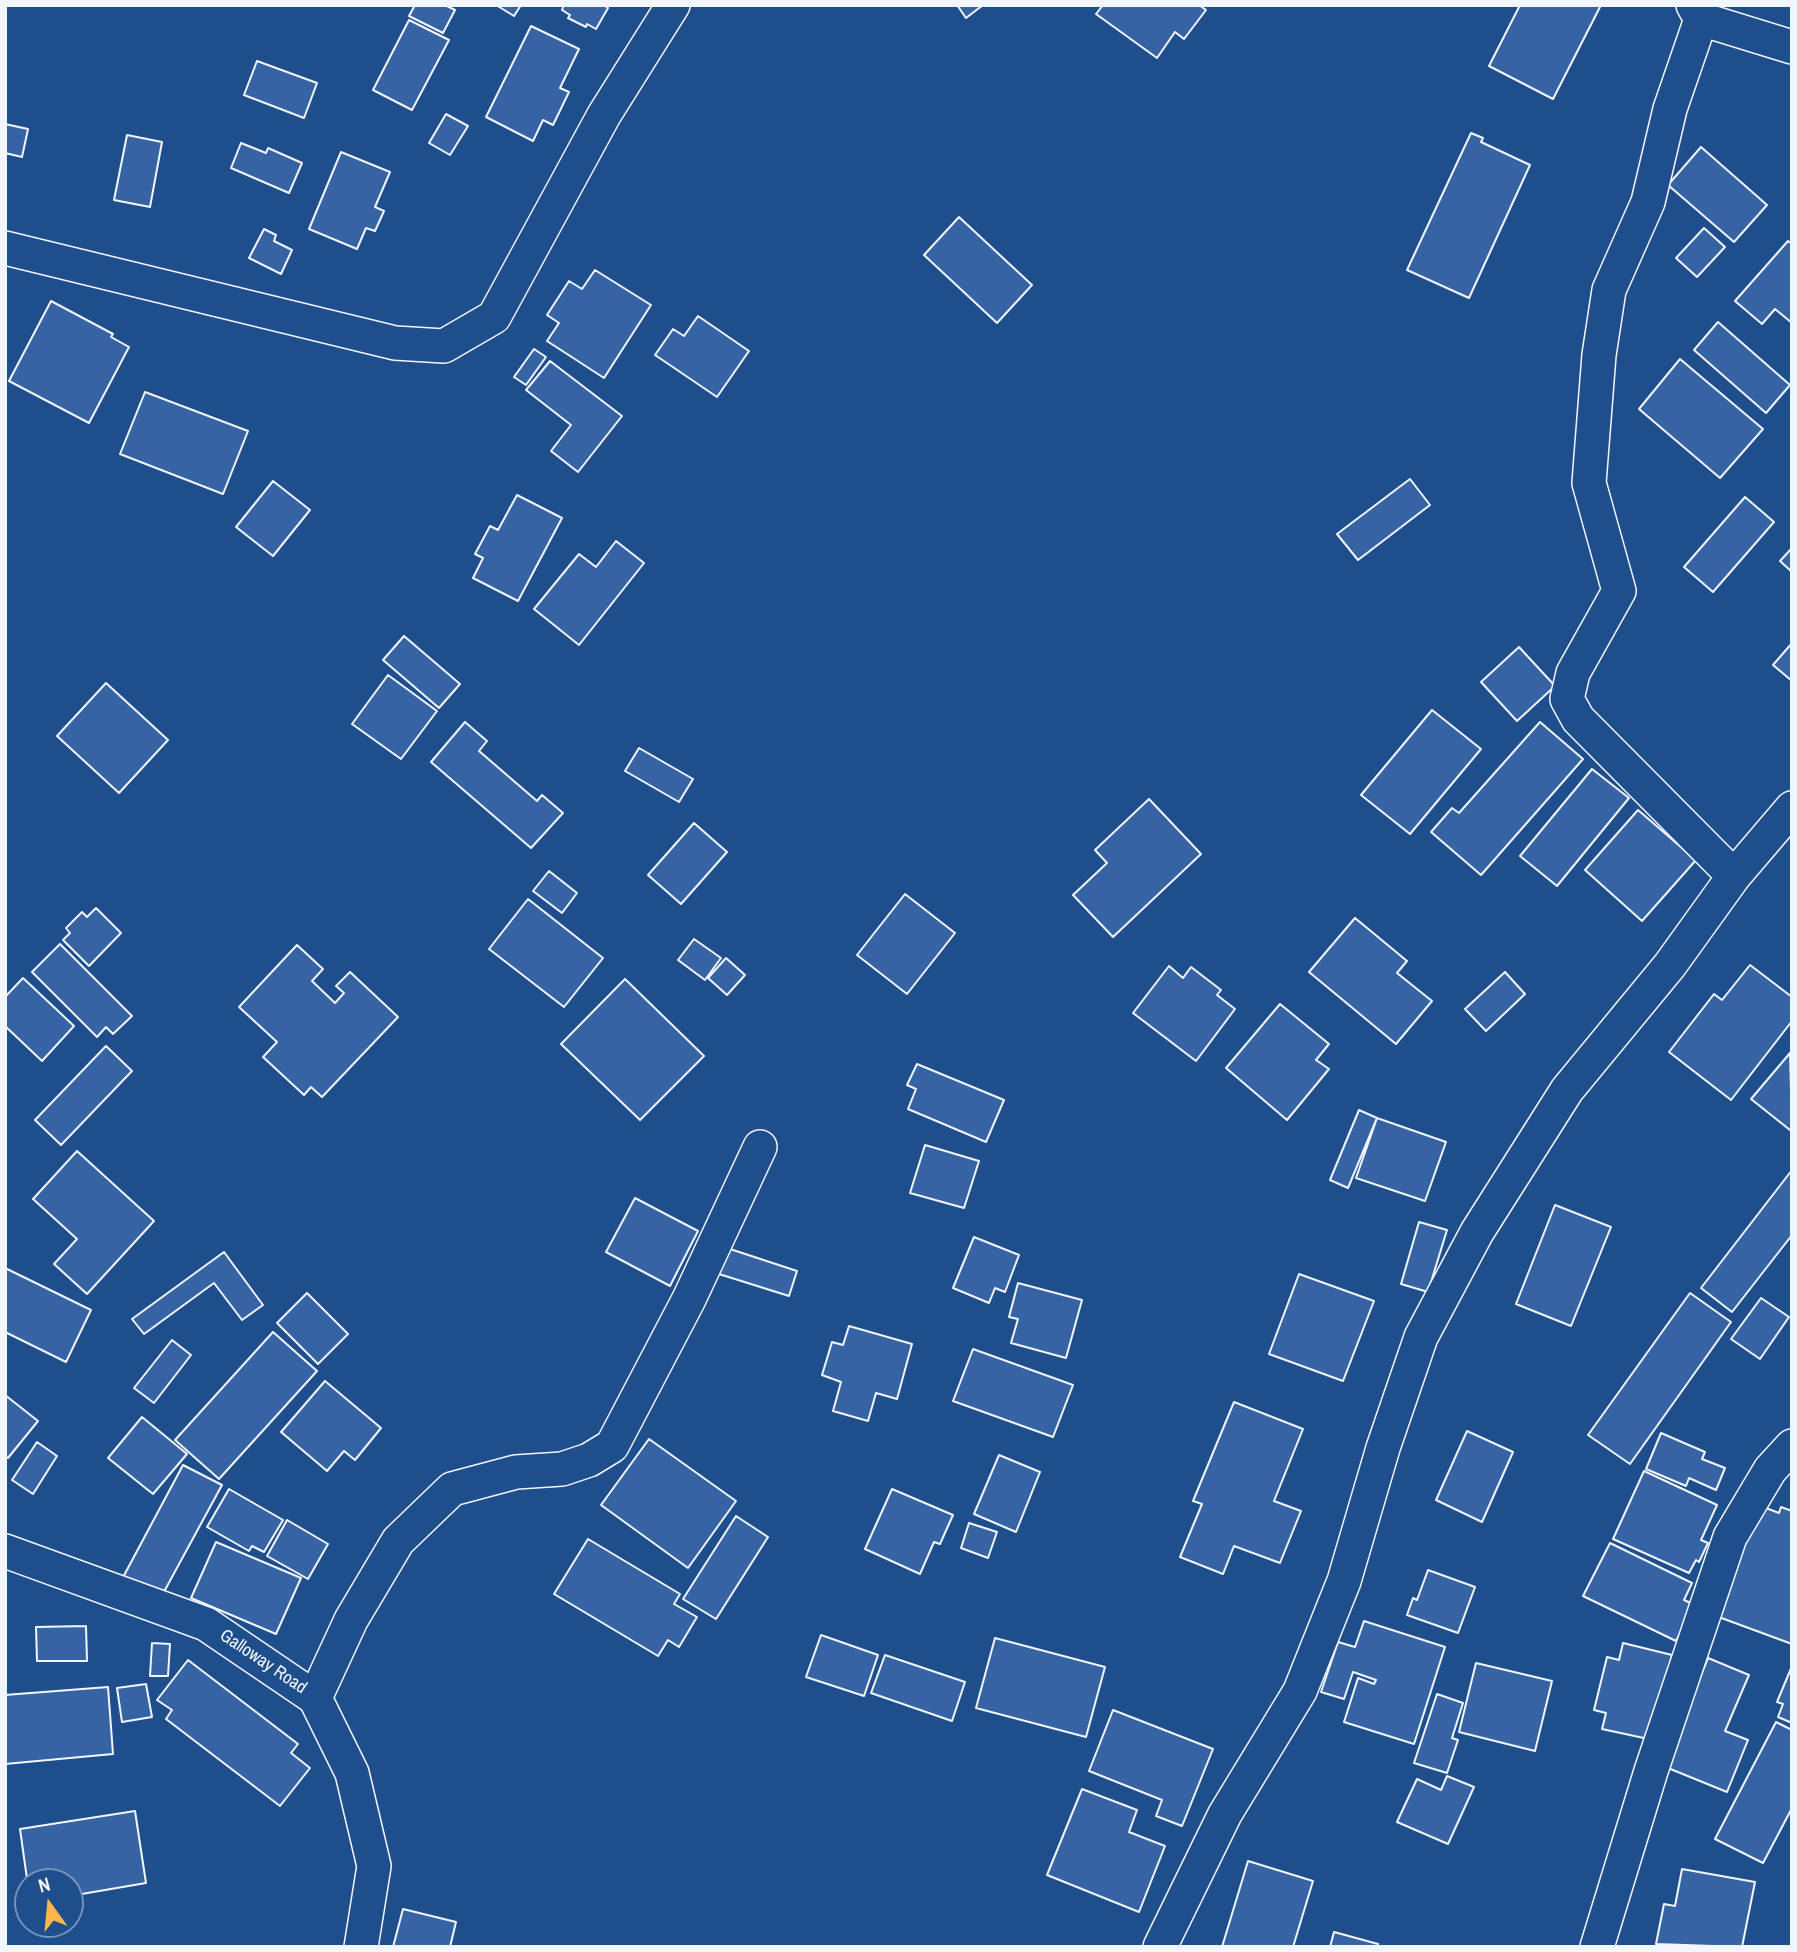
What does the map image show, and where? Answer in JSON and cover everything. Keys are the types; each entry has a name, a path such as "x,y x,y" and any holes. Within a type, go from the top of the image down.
{"street":[{"path":"5,248 395,343 444,346 494,317 604,116 673,5"},
{"path":"1734,876 1586,728 1567,699 1573,673 1619,591 1589,483 1599,355 1609,290 1648,202 1697,12 1792,47"},
{"path":"1160,1947 1225,1814 1300,1691 1344,1581 1383,1448 1421,1337 1477,1232 1567,1090 1670,965 1734,876 1792,808"},
{"path":"315,1698 351,1620 398,1541 452,1489 516,1472 562,1469 589,1460 612,1446 689,1299 760,1147"},
{"path":"1597,1947 1655,1758 1730,1537 1770,1470 1792,1447"},
{"name":"Galloway Road","path":"5,1551 206,1624 315,1698 352,1773 374,1866 361,1947"}],"building":[{"path":"415,5 445,5 455,10 443,33 409,16"},
{"path":"496,5 521,5 514,16"},
{"path":"564,5 604,5 608,8 596,29 568,18 570,15 562,10"},
{"path":"957,5 983,5 966,18"},
{"path":"1103,5 1199,5 1206,10 1184,39 1175,32 1157,58 1096,14"},
{"path":"1520,5 1601,5 1553,99 1489,66"},
{"path":"409,20 449,40 412,110 373,90"},
{"path":"531,26 579,49 560,88 569,92 553,125 543,120 533,141 486,117"},
{"path":"257,61 317,83 304,118 244,95"},
{"path":"446,114 468,126 450,155 429,143"},
{"path":"5,124 28,129 22,157 5,153"},
{"path":"1471,133 1483,138 1481,142 1530,165 1469,298 1407,270"},
{"path":"127,135 162,142 150,207 114,200"},
{"path":"241,143 266,153 268,148 302,163 289,193 231,168"},
{"path":"1701,147 1767,205 1734,242 1668,185"},
{"path":"341,152 390,172 375,207 384,211 375,231 366,228 357,249 309,229"},
{"path":"959,217 1032,285 997,323 924,255"},
{"path":"1704,228 1725,247 1697,277 1676,258"},
{"path":"264,229 276,235 274,241 292,250 281,274 249,258"},
{"path":"1788,241 1792,244 1792,323 1775,309 1762,324 1735,301"},
{"path":"595,270 651,305 604,378 547,341 559,323 547,315 569,281 582,289"},
{"path":"51,301 113,334 111,337 129,347 89,423 9,381"},
{"path":"698,316 749,351 717,397 655,355 673,329 684,336"},
{"path":"1718,322 1790,385 1766,413 1694,350"},
{"path":"534,349 546,357 526,385 514,377"},
{"path":"1680,359 1763,429 1720,478 1639,409"},
{"path":"550,361 622,416 578,472 551,451 571,425 526,390"},
{"path":"145,392 248,431 223,494 120,454"},
{"path":"1410,479 1430,505 1358,560 1337,534"},
{"path":"273,481 310,510 273,556 236,527"},
{"path":"517,495 562,518 518,601 473,578 483,558 475,554 490,526 498,530"},
{"path":"1745,497 1774,522 1713,592 1684,567"},
{"path":"616,541 644,563 579,645 534,609 579,554 596,567"},
{"path":"1792,548 1792,572 1780,561"},
{"path":"404,636 460,684 439,708 383,660"},
{"path":"1792,643 1792,681 1773,665"},
{"path":"1519,647 1555,686 1517,721 1481,682"},
{"path":"388,675 437,711 401,759 352,724"},
{"path":"106,683 168,740 119,793 57,736"},
{"path":"1432,710 1481,749 1410,834 1361,795"},
{"path":"465,722 487,741 479,751 537,801 542,795 563,813 531,848 431,762"},
{"path":"1540,722 1583,759 1481,875 1431,832 1452,808 1459,813"},
{"path":"639,748 693,779 679,802 625,771"},
{"path":"1592,769 1629,798 1557,886 1520,856"},
{"path":"1149,799 1201,854 1113,937 1073,895 1107,863 1095,850"},
{"path":"1638,810 1696,860 1642,921 1585,870"},
{"path":"694,823 727,852 681,904 648,875"},
{"path":"549,871 577,893 562,913 533,891"},
{"path":"905,894 955,933 907,994 857,955"},
{"path":"528,899 603,958 564,1007 489,949"},
{"path":"96,908 121,933 89,966 63,940 70,933 66,928 82,912 87,917"},
{"path":"1355,918 1407,961 1397,973 1432,1001 1396,1044 1309,972"},
{"path":"694,939 721,958 705,980 678,960"},
{"path":"60,944 132,1016 113,1034 106,1027 97,1037 32,972"},
{"path":"297,945 323,969 312,981 335,1003 344,993 336,986 350,972 398,1017 322,1097 311,1087 304,1095 263,1057 277,1042 239,1007"},
{"path":"726,958 745,975 727,995 708,978"},
{"path":"1750,965 1792,997 1792,1021 1731,1100 1669,1052 1714,994 1722,1000"},
{"path":"1169,966 1183,978 1191,967 1221,990 1217,995 1235,1009 1196,1061 1133,1013"},
{"path":"1505,972 1525,994 1486,1031 1465,1009"},
{"path":"23,978 74,1026 42,1061 5,1026 5,997"},
{"path":"625,979 704,1056 640,1120 561,1044"},
{"path":"1280,1004 1329,1044 1316,1060 1329,1069 1287,1120 1226,1068"},
{"path":"106,1046 132,1071 61,1145 35,1120"},
{"path":"1790,1053 1792,1128 1790,1130 1751,1099"},
{"path":"917,1064 1004,1100 986,1142 908,1109 916,1089 907,1085"},
{"path":"1359,1110 1377,1118 1348,1188 1330,1180"},
{"path":"1377,1118 1446,1142 1425,1201 1356,1178"},
{"path":"925,1145 979,1161 964,1208 910,1193"},
{"path":"77,1151 154,1221 87,1294 54,1264 77,1239 33,1199"},
{"path":"1792,1170 1792,1235 1732,1312 1701,1288"},
{"path":"635,1198 698,1231 670,1286 606,1252"},
{"path":"1555,1205 1611,1227 1571,1326 1516,1304"},
{"path":"1419,1222 1447,1230 1428,1292 1401,1284"},
{"path":"974,1237 1019,1255 1005,1292 995,1288 989,1303 953,1288"},
{"path":"727,1248 797,1271 789,1296 719,1274"},
{"path":"224,1252 263,1305 242,1320 214,1283 144,1334 132,1319"},
{"path":"5,1268 91,1310 66,1362 5,1332"},
{"path":"1299,1274 1374,1301 1343,1381 1269,1354"},
{"path":"1018,1283 1082,1300 1066,1358 1011,1343 1018,1319 1009,1317"},
{"path":"307,1293 348,1334 318,1364 277,1323"},
{"path":"1690,1293 1731,1322 1630,1464 1588,1435"},
{"path":"1761,1298 1789,1317 1760,1359 1731,1339"},
{"path":"849,1326 912,1344 897,1399 876,1393 868,1421 833,1411 841,1382 822,1375 832,1342 843,1345"},
{"path":"273,1332 317,1371 219,1479 175,1440"},
{"path":"172,1340 191,1355 154,1403 134,1388"},
{"path":"973,1349 1073,1385 1053,1437 953,1401"},
{"path":"325,1381 381,1428 355,1460 344,1451 327,1471 281,1432"},
{"path":"5,1395 38,1421 8,1458 5,1456"},
{"path":"1234,1402 1303,1429 1274,1501 1301,1511 1280,1563 1234,1546 1223,1574 1180,1557 1202,1504 1193,1501"},
{"path":"142,1417 187,1454 153,1494 108,1458"},
{"path":"1467,1431 1513,1452 1482,1522 1436,1500"},
{"path":"1661,1433 1705,1452 1702,1459 1725,1468 1716,1490 1689,1478 1686,1486 1646,1469"},
{"path":"649,1439 736,1501 688,1568 601,1505"},
{"path":"37,1442 57,1456 33,1494 12,1480"},
{"path":"999,1455 1040,1472 1016,1532 974,1514"},
{"path":"183,1465 222,1485 159,1601 121,1581"},
{"path":"1644,1471 1717,1505 1701,1540 1708,1543 1699,1562 1696,1560 1689,1573 1613,1539"},
{"path":"229,1489 283,1520 264,1552 252,1546 249,1551 207,1527"},
{"path":"892,1489 953,1515 940,1544 934,1542 920,1574 865,1549"},
{"path":"1758,1505 1779,1513 1781,1507 1792,1511 1792,1644 1716,1616"},
{"path":"736,1516 768,1537 716,1619 683,1599"},
{"path":"287,1520 328,1544 308,1579 267,1556"},
{"path":"969,1523 997,1532 988,1558 961,1548"},
{"path":"588,1539 680,1594 674,1604 697,1617 679,1647 668,1640 658,1656 554,1594"},
{"path":"216,1542 301,1578 276,1634 191,1598"},
{"path":"1610,1543 1692,1583 1684,1600 1695,1605 1676,1641 1583,1596"},
{"path":"1428,1570 1475,1587 1458,1633 1407,1615 1413,1598 1417,1600"},
{"path":"1364,1621 1445,1647 1414,1744 1344,1722 1358,1678 1374,1684 1376,1680 1353,1672 1344,1699 1321,1692 1338,1642 1355,1647"},
{"path":"86,1626 87,1661 37,1661 36,1627"},
{"path":"821,1635 878,1655 864,1696 806,1677"},
{"path":"995,1638 1105,1667 1086,1737 976,1708"},
{"path":"152,1643 170,1644 168,1676 150,1676"},
{"path":"1623,1643 1672,1655 1653,1740 1602,1729 1606,1713 1594,1710 1607,1657 1619,1660"},
{"path":"885,1655 965,1682 952,1721 871,1693"},
{"path":"1708,1658 1749,1675 1725,1731 1748,1740 1727,1792 1663,1766"},
{"path":"188,1660 298,1744 291,1753 310,1768 280,1806 166,1719 172,1710 157,1700"},
{"path":"1476,1663 1552,1681 1535,1751 1459,1732"},
{"path":"1792,1666 1792,1723 1778,1717 1783,1704 1777,1702"},
{"path":"146,1684 152,1717 122,1722 117,1688"},
{"path":"108,1687 113,1754 5,1764 5,1695"},
{"path":"1437,1694 1463,1703 1452,1738 1458,1740 1447,1773 1414,1763"},
{"path":"1113,1710 1213,1749 1182,1826 1156,1816 1162,1800 1089,1771"},
{"path":"1776,1722 1792,1730 1792,1808 1763,1863 1715,1839"},
{"path":"1447,1776 1474,1787 1448,1844 1397,1822 1417,1779 1441,1790"},
{"path":"1082,1789 1137,1810 1129,1832 1165,1846 1139,1912 1047,1875"},
{"path":"135,1811 146,1883 84,1894 84,1868 25,1868 20,1829"},
{"path":"1248,1861 1313,1881 1293,1947 1222,1947"},
{"path":"1682,1869 1755,1882 1742,1947 1656,1944 1664,1904 1675,1906"},
{"path":"403,1909 456,1922 450,1947 393,1947"},
{"path":"1334,1932 1378,1944 1378,1947 1330,1947"}]}
